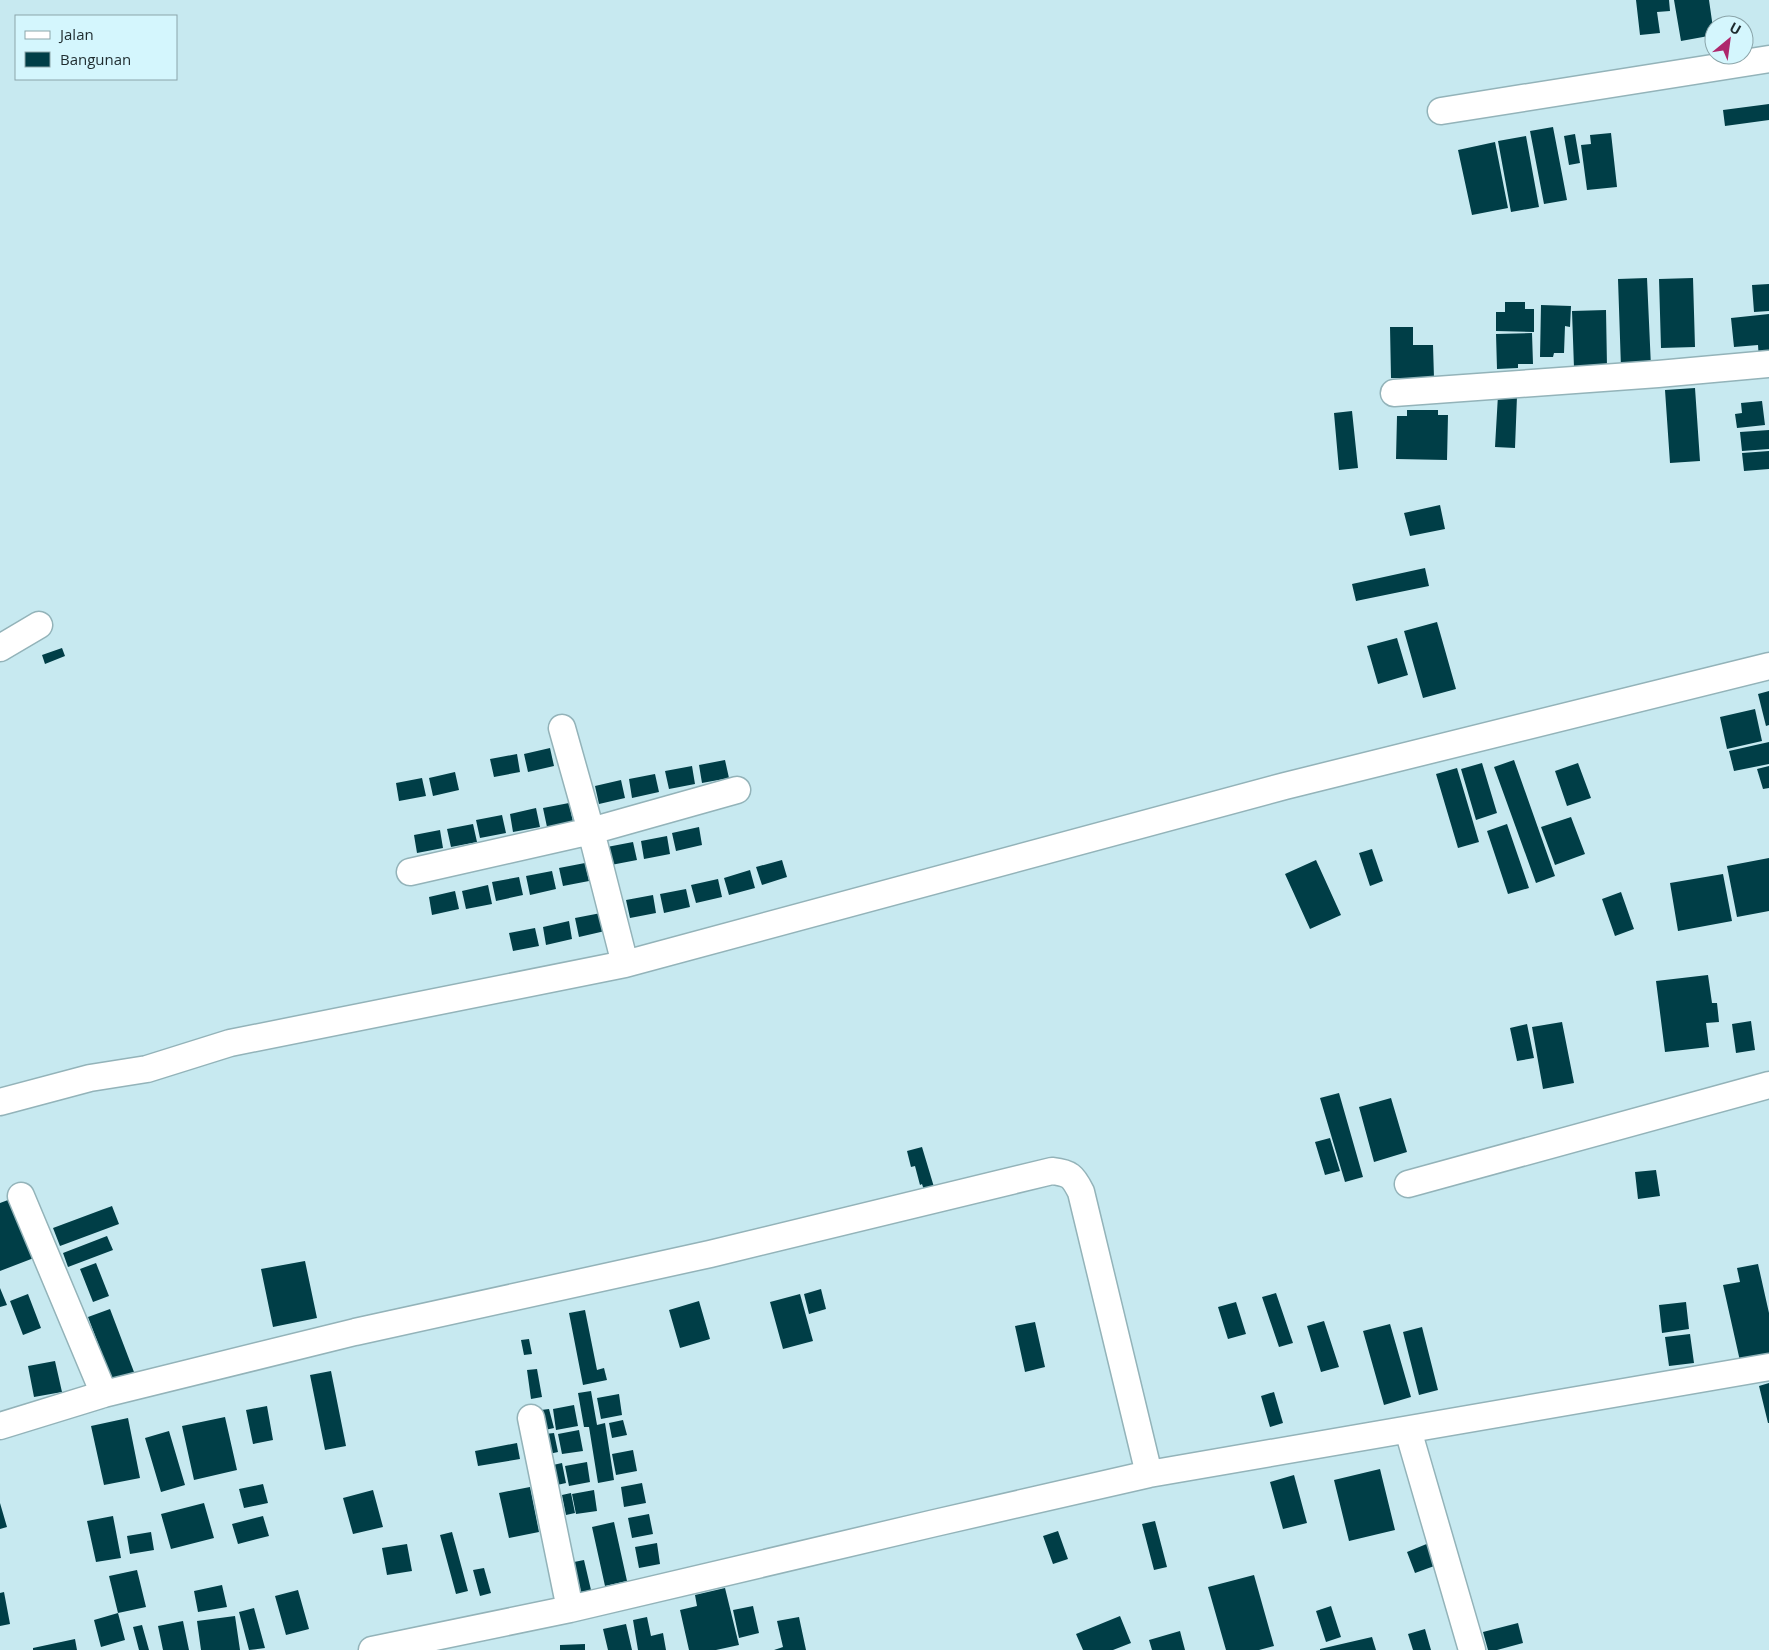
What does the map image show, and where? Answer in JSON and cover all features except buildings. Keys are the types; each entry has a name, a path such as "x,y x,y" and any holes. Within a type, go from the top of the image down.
{"street":[{"path":"1442,111 1769,59"},
{"path":"1394,393 1769,364"},
{"path":"0,648 39,626"},
{"path":"0,1102 90,1078 147,1069 230,1043 625,964 1285,786 1769,666"},
{"path":"562,728 625,964"},
{"path":"410,872 591,831 737,790"},
{"path":"1408,1184 1769,1085"},
{"path":"0,1426 104,1394 355,1332 710,1254 1052,1171 1066,1172 1075,1180 1081,1192 1149,1474"},
{"path":"21,1196 104,1394"},
{"path":"372,1650 570,1609 935,1522 1149,1474 1769,1368"},
{"path":"531,1418 570,1609"},
{"path":"1408,1430 1472,1650"}]}
